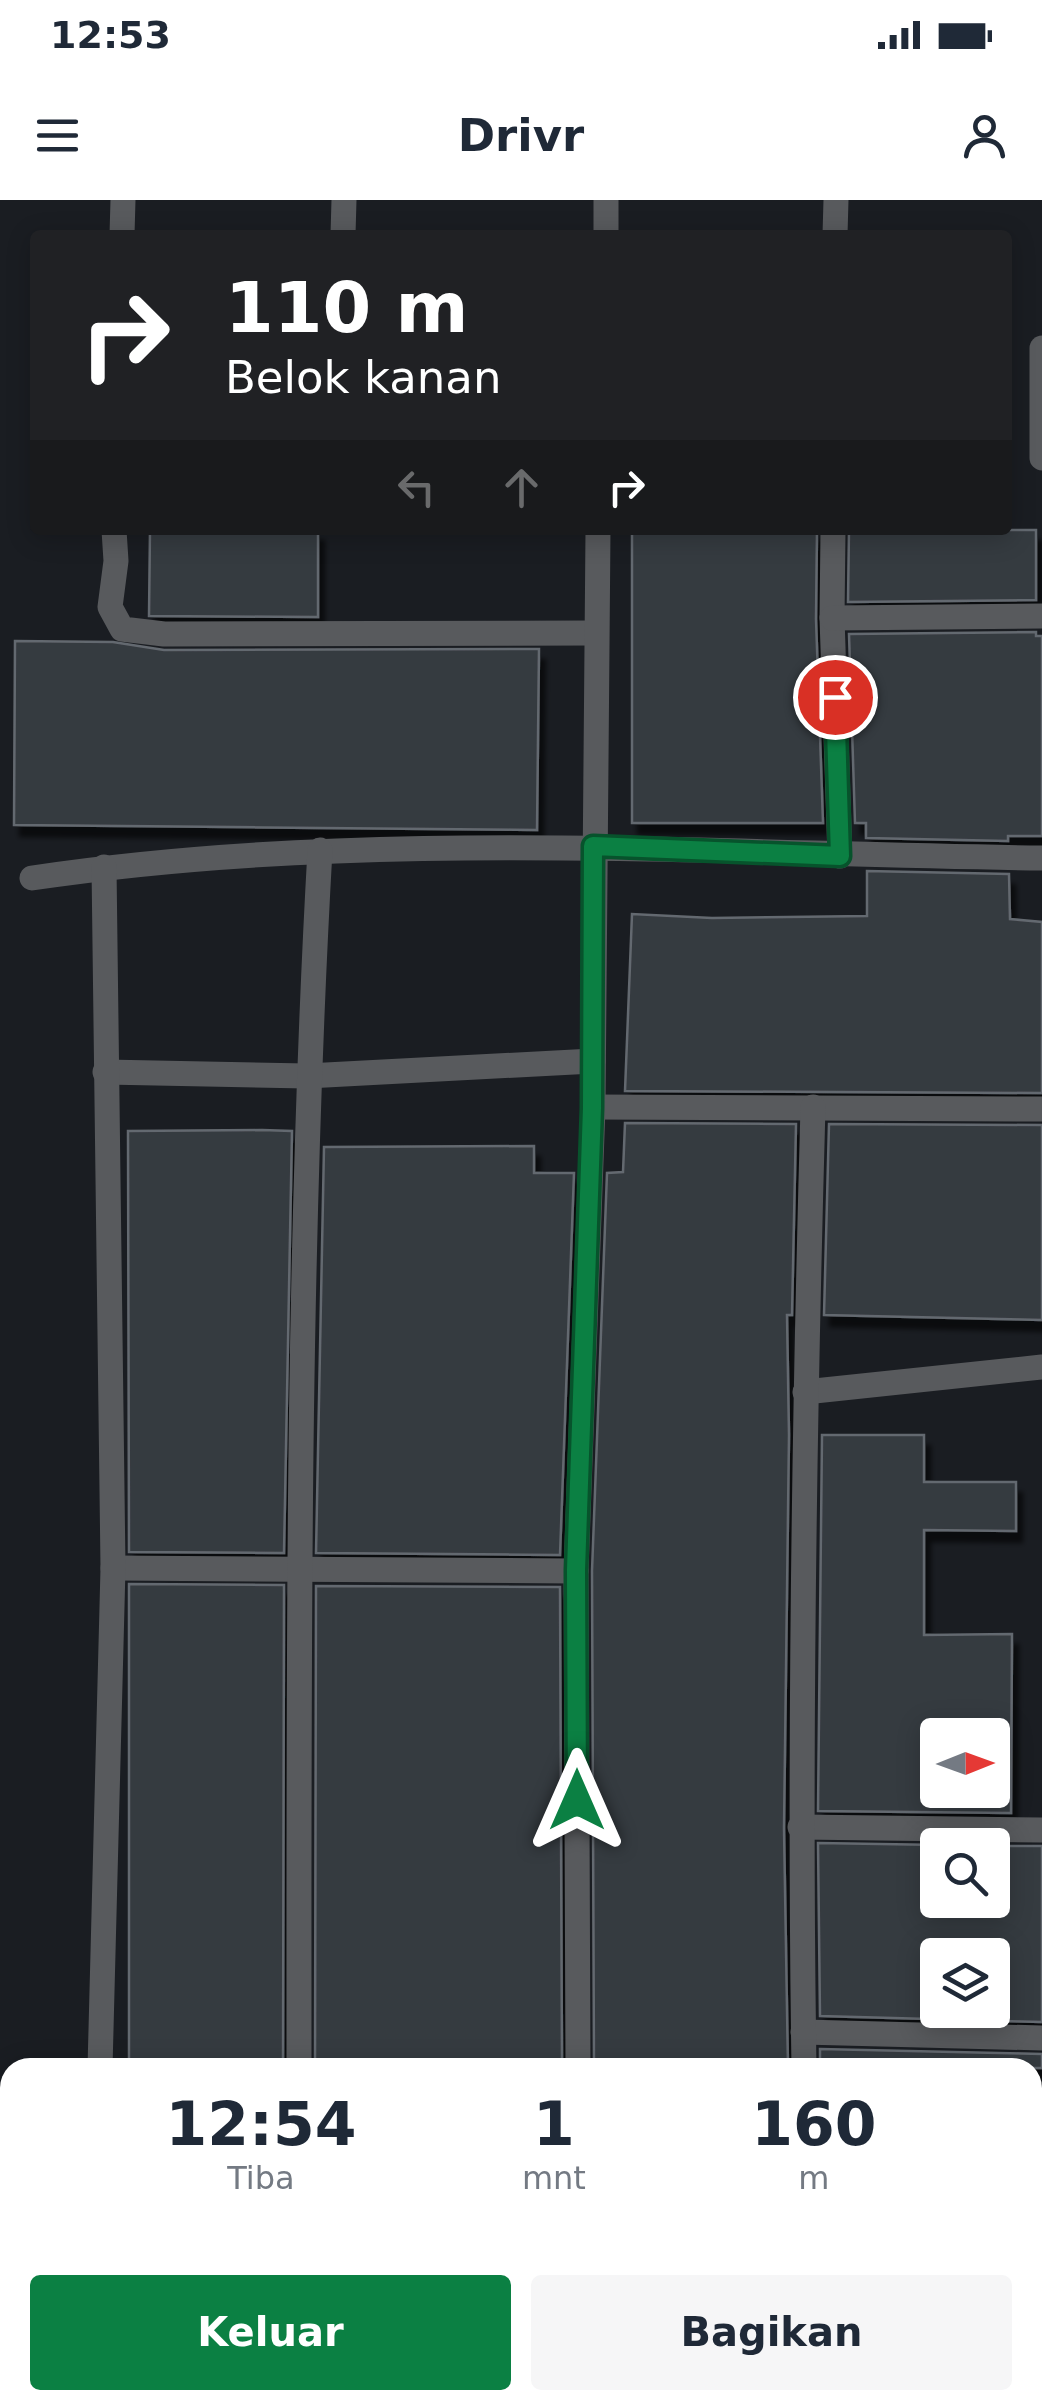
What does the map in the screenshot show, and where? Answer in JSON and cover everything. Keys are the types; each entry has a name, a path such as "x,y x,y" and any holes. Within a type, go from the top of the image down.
{"street":[{"path":"122,230 123,200"},
{"path":"343,230 344,200"},
{"path":"606,200 606,230"},
{"path":"835,230 836,200"},
{"path":"1042,348 1042,458"},
{"path":"114,535 116,561 110,606 122,629 164,634 595,633"},
{"path":"578,2058 576,1570 593,1061 598,535"},
{"path":"833,535 840,856"},
{"path":"832,618 1042,616"},
{"path":"32,878 320,850 593,846 840,856 1042,858"},
{"path":"300,2058 298,1567 307,1076 320,850"},
{"path":"100,2058 113,1568 104,868"},
{"path":"105,1072 307,1076 593,1061"},
{"path":"592,1108 1042,1109"},
{"path":"804,2058 800,1826 813,1108"},
{"path":"805,1392 1042,1367"},
{"path":"113,1568 576,1570"},
{"path":"800,1826 1042,1830"},
{"path":"804,2032 1042,2038"}],"building":[{"path":"1012,530 1036,530 1036,600 848,602 849,535 1012,535"},
{"path":"150,535 318,535 318,617 149,616"},
{"path":"632,535 817,535 823,823 632,823"},
{"path":"1036,632 1036,636 1042,636 1042,836 1008,836 1008,841 866,838 866,823 855,823 849,634"},
{"path":"15,641 113,642 164,650 539,649 537,830 14,825"},
{"path":"867,871 1009,874 1010,919 1042,922 1042,1093 625,1091 632,914 712,918 867,916"},
{"path":"625,1123 796,1124 792,1315 787,1315 784,1828 788,2058 594,2058 592,1571 607,1173 623,1172"},
{"path":"829,1124 1042,1125 1042,1320 824,1315"},
{"path":"128,1131 292,1131 284,1553 129,1552"},
{"path":"534,1146 534,1173 574,1173 560,1555 316,1553 324,1147"},
{"path":"822,1435 924,1435 924,1482 1016,1482 1016,1531 924,1530 924,1635 1012,1634 1011,1813 818,1811"},
{"path":"129,1584 284,1585 283,2058 129,2058"},
{"path":"316,1586 560,1587 562,2058 315,2058"},
{"path":"818,1843 920,1845 920,1918 1010,1918 1010,1846 1042,1846 1042,2022 1010,2021 1010,1938 920,1938 920,2019 820,2016"},
{"path":"820,2049 1042,2054 1042,2058 820,2058"}],"route":[{"path":"577,1800 576,1570 592,1108 593,846 840,856 835,697"}]}
